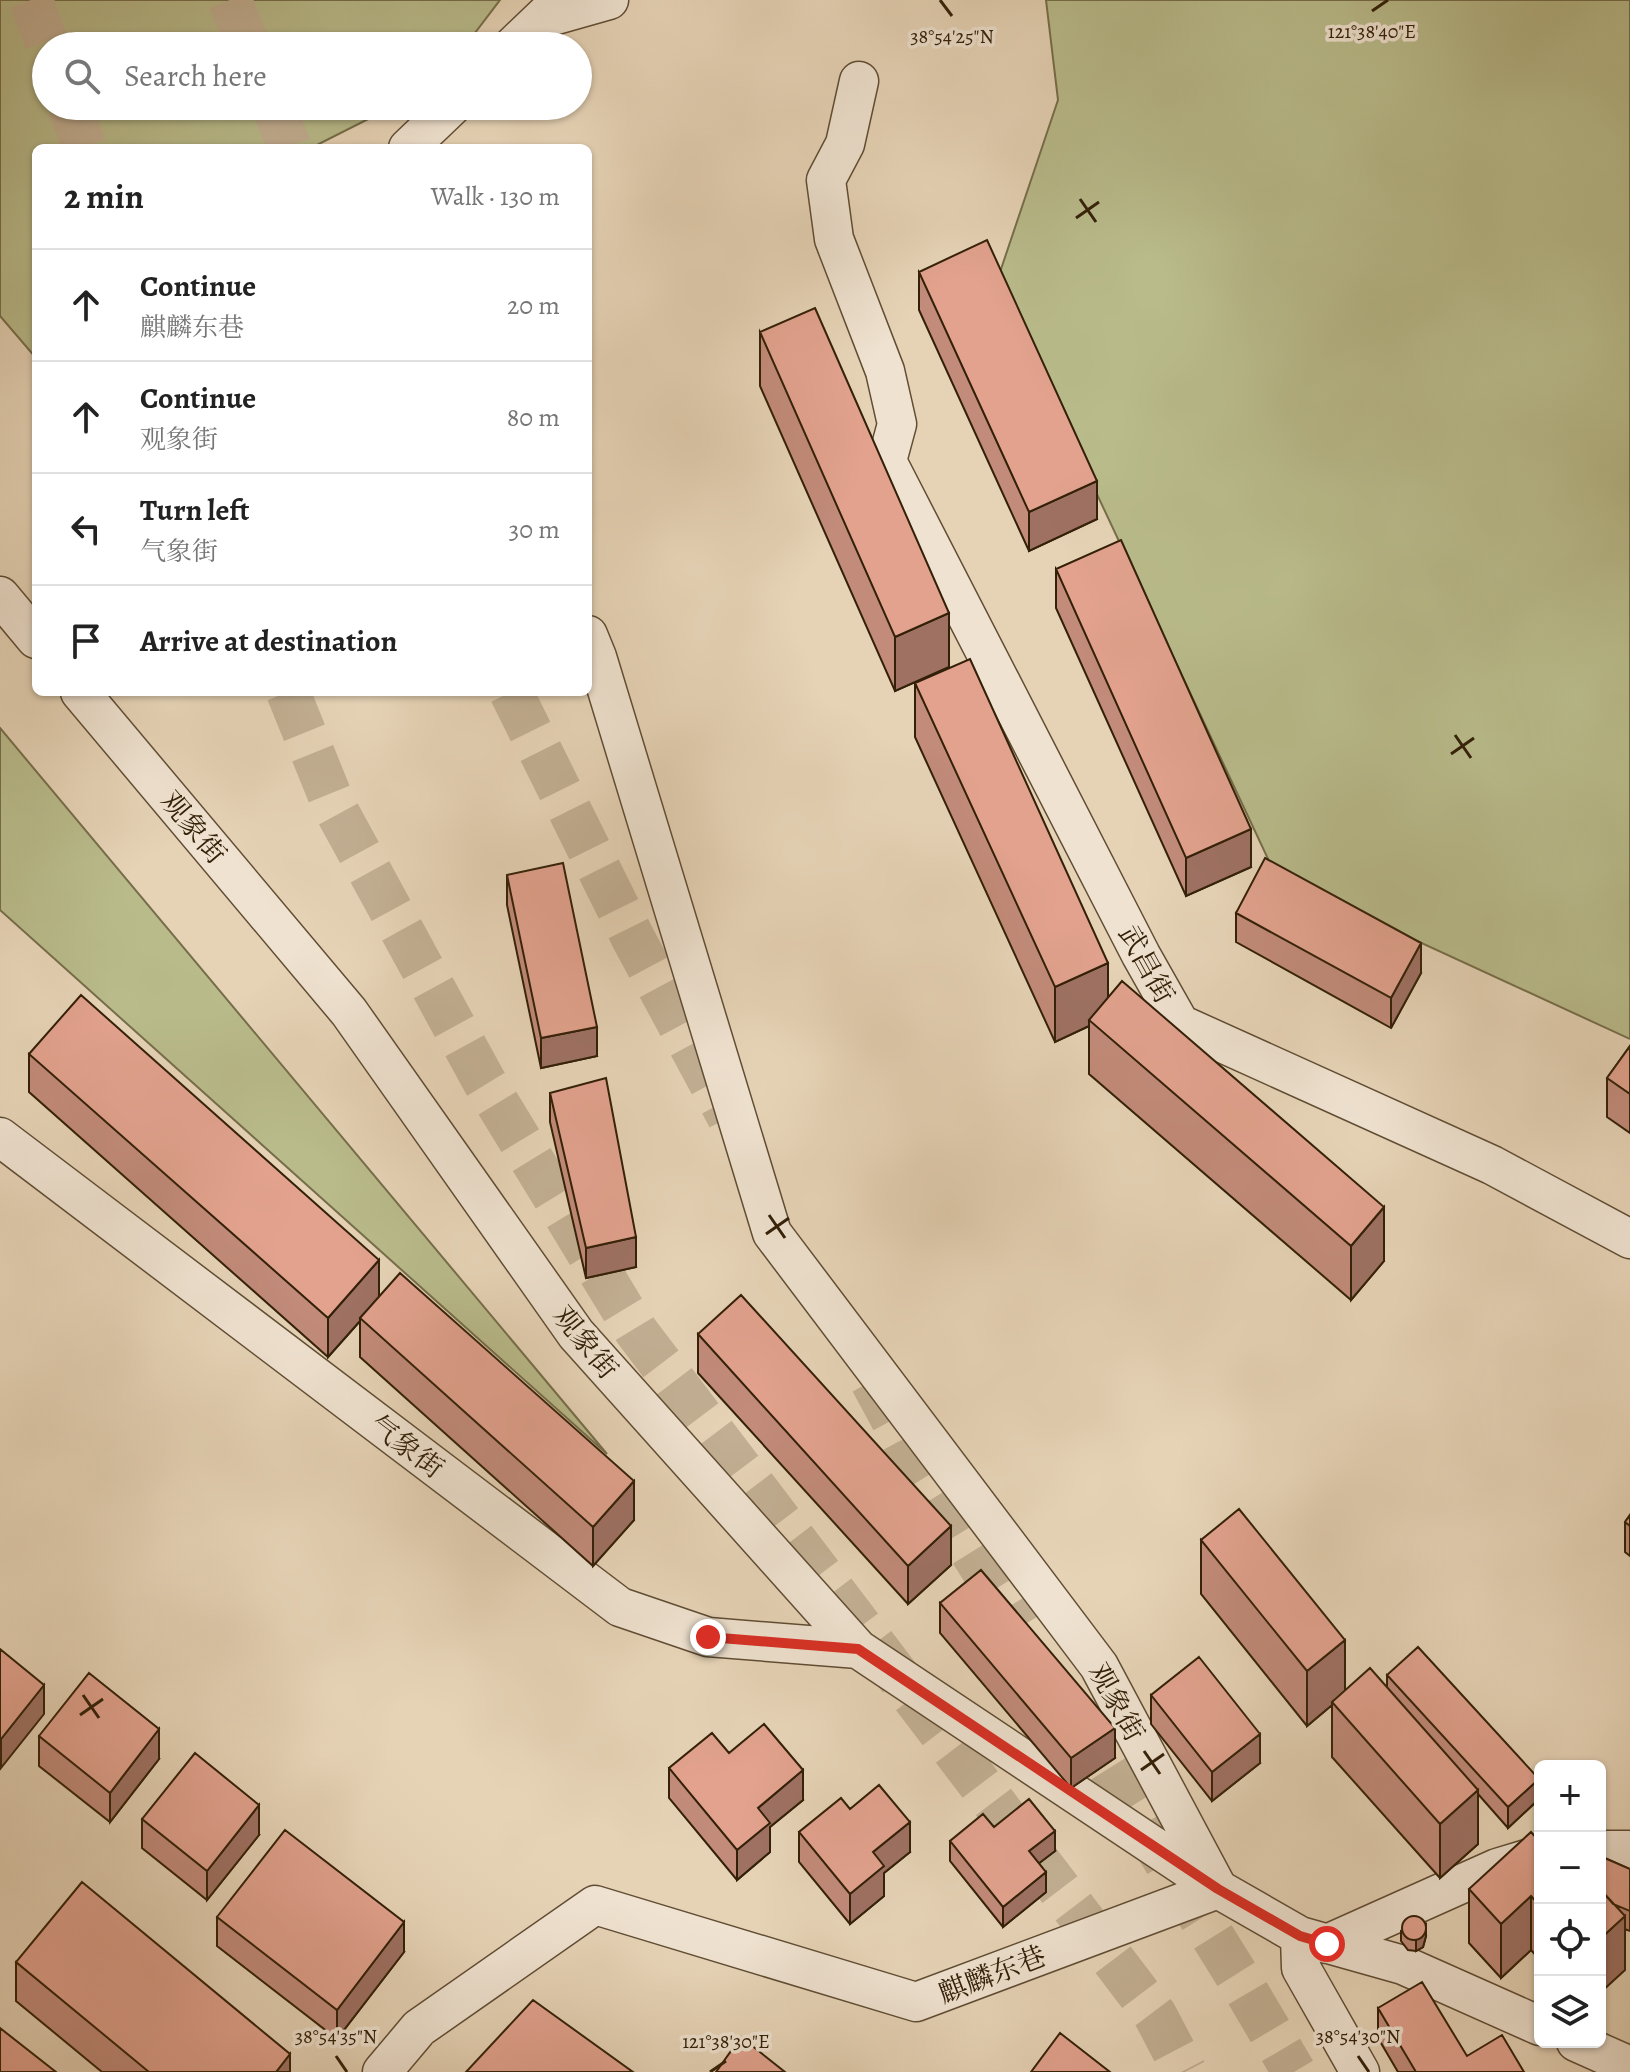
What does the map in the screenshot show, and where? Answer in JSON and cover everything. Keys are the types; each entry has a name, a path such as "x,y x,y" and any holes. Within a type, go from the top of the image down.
{"street":[{"path":"527,32 551,9 609,0"},
{"name":"武昌街","path":"859,81 845,144 826,180 834,239 885,371 897,424 887,461 1134,941 1180,1024 1492,1165 1630,1239"},
{"path":"412,144 437,120"},
{"path":"0,596 32,634"},
{"name":"观象街","path":"592,646 772,1233 1099,1666 1218,1889"},
{"name":"观象街","path":"83,696 349,1012 576,1334 858,1649 1218,1889"},
{"name":"气象街","path":"0,1137 620,1607 708,1637 858,1649"},
{"path":"1606,1850 1630,1850"},
{"path":"1360,2072 1301,1968 1313,1940 1497,1868 1534,1857"},
{"path":"1218,1889 1313,1940 1403,1965 1534,2023"},
{"name":"麒麟东巷","path":"382,2072 419,2028 595,1905 916,2002 1218,1889"},
{"path":"1590,2048 1630,2066"}],"green space":[{"path":"0,0 500,0 476,32 32,32 32,120 366,120 319,144 32,144 32,353 0,316"},
{"path":"1046,0 1630,0 1630,1039 1276,876 997,281 1058,100"},
{"path":"0,728 607,1454 0,910"}],"building":[{"path":"987,240 1097,481 1029,512 919,272"},
{"path":"815,308 949,613 895,637 760,332"},
{"path":"1121,540 1251,829 1186,858 1056,569"},
{"path":"970,659 1108,963 1055,987 915,683"},
{"path":"1265,858 1421,943 1391,998 1236,913"},
{"path":"563,863 597,1027 541,1038 507,875"},
{"path":"1122,981 1384,1207 1351,1246 1089,1020"},
{"path":"81,995 379,1260 328,1318 29,1054"},
{"path":"1630,1046 1630,1094 1607,1078"},
{"path":"606,1078 636,1237 586,1248 550,1093"},
{"path":"400,1273 634,1481 593,1527 360,1318"},
{"path":"741,1295 951,1526 908,1566 698,1334"},
{"path":"1239,1509 1345,1640 1307,1671 1201,1540"},
{"path":"981,1570 1115,1728 1071,1758 940,1603"},
{"path":"1418,1647 1534,1774 1534,1784 1508,1807 1387,1675"},
{"path":"0,1649 44,1685 1,1739 0,1738"},
{"path":"1199,1657 1260,1734 1212,1772 1151,1695"},
{"path":"1370,1668 1478,1790 1440,1824 1332,1702"},
{"path":"89,1673 159,1729 110,1793 39,1736"},
{"path":"764,1724 803,1770 758,1808 770,1823 737,1850 669,1768 712,1733 729,1753"},
{"path":"195,1753 259,1805 207,1871 142,1819"},
{"path":"879,1785 910,1822 873,1852 884,1866 850,1894 799,1832 841,1798 850,1809"},
{"path":"1029,1799 1055,1831 1029,1851 1046,1872 1003,1907 950,1841 983,1814 994,1827"},
{"path":"285,1830 404,1922 337,2010 217,1917"},
{"path":"1531,1832 1534,1835 1534,1899 1531,1896 1501,1924 1469,1889"},
{"path":"1606,1859 1630,1869 1630,1911 1613,1904 1606,1896"},
{"path":"82,1882 290,2054 276,2072 149,2072 16,1962"},
{"path":"1606,1895 1625,1916 1606,1933"},
{"path":"1414,1916 1425,1923 1426,1928 1419,1939 1414,1940 1403,1933 1402,1928 1409,1917"},
{"path":"1422,1982 1467,2056 1502,2035 1524,2072 1416,2072 1378,2008"},
{"path":"533,2000 633,2072 466,2072"},
{"path":"0,2028 56,2072 0,2072"},
{"path":"1060,2033 1110,2072 1031,2072"},
{"path":"741,2037 785,2072 716,2072"}],"tunnel":[{"path":"31,0 43,32"},
{"path":"230,0 243,32"},
{"path":"74,120 83,144"},
{"path":"279,120 288,144"},
{"path":"290,696 334,806 484,1081 636,1331 1155,2015 1185,2072"},
{"path":"513,696 633,938 729,1117"},
{"path":"872,1381 914,1459 1019,1628"},
{"path":"1073,1713 1294,2072"}],"route":[{"path":"708,1637 858,1649 1218,1889 1300,1936 1327,1944"}]}
